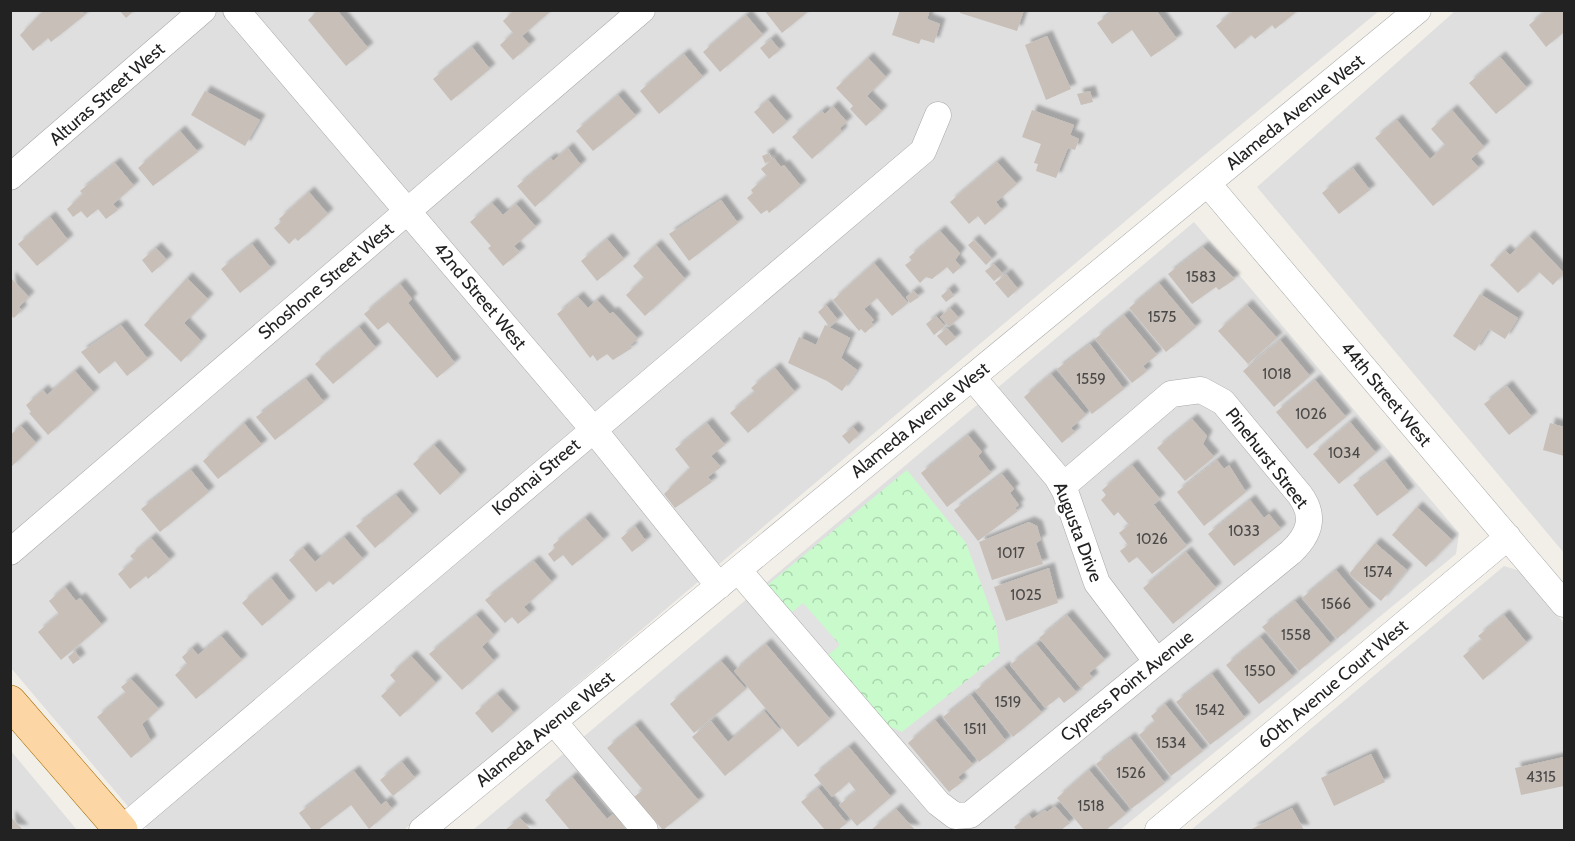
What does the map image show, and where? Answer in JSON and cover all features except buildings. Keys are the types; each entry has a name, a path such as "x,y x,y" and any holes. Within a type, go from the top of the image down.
{"main road":[{"path":"10,702 121,831"}],"street":[{"name":"Alturas Street West","path":"10,177 203,10"},
{"name":"42nd Street West","path":"236,10 593,429 719,586"},
{"name":"Shoshone Street West","path":"10,552 642,10"},
{"name":"Alameda Avenue West","path":"422,831 1418,10"},
{"name":"Kootnai Street","path":"121,831 923,151 938,115"},
{"name":"44th Street West","path":"1208,184 1564,604"},
{"name":"Augusta Drive","path":"972,377 1063,486 1097,583 1157,662"},
{"name":"Pinehurst Street","path":"1063,486 1171,394 1191,390 1212,394 1223,402 1300,495 1309,510 1308,529"},
{"name":"Cypress Point Avenue","path":"738,570 938,803 955,816 970,815 1291,552 1308,529"},
{"name":"60th Avenue Court West","path":"1158,831 1508,537"},
{"path":"554,722 645,831"}],"shaded area":[{"path":"10,11 1379,11 1180,175 404,830 148,830 11,668"},
{"path":"1455,11 1564,11 1564,553 1257,187"},
{"path":"1194,222 1459,533 1456,554 1120,830 473,830"},
{"path":"1504,566 1520,571 1564,623 1564,830 1191,830"},
{"path":"803,603 840,645 827,656 789,615"},
{"path":"11,751 77,830 11,830"}],"green space":[{"path":"907,470 966,543 996,625 1000,654 902,732 884,724 764,588"}]}
